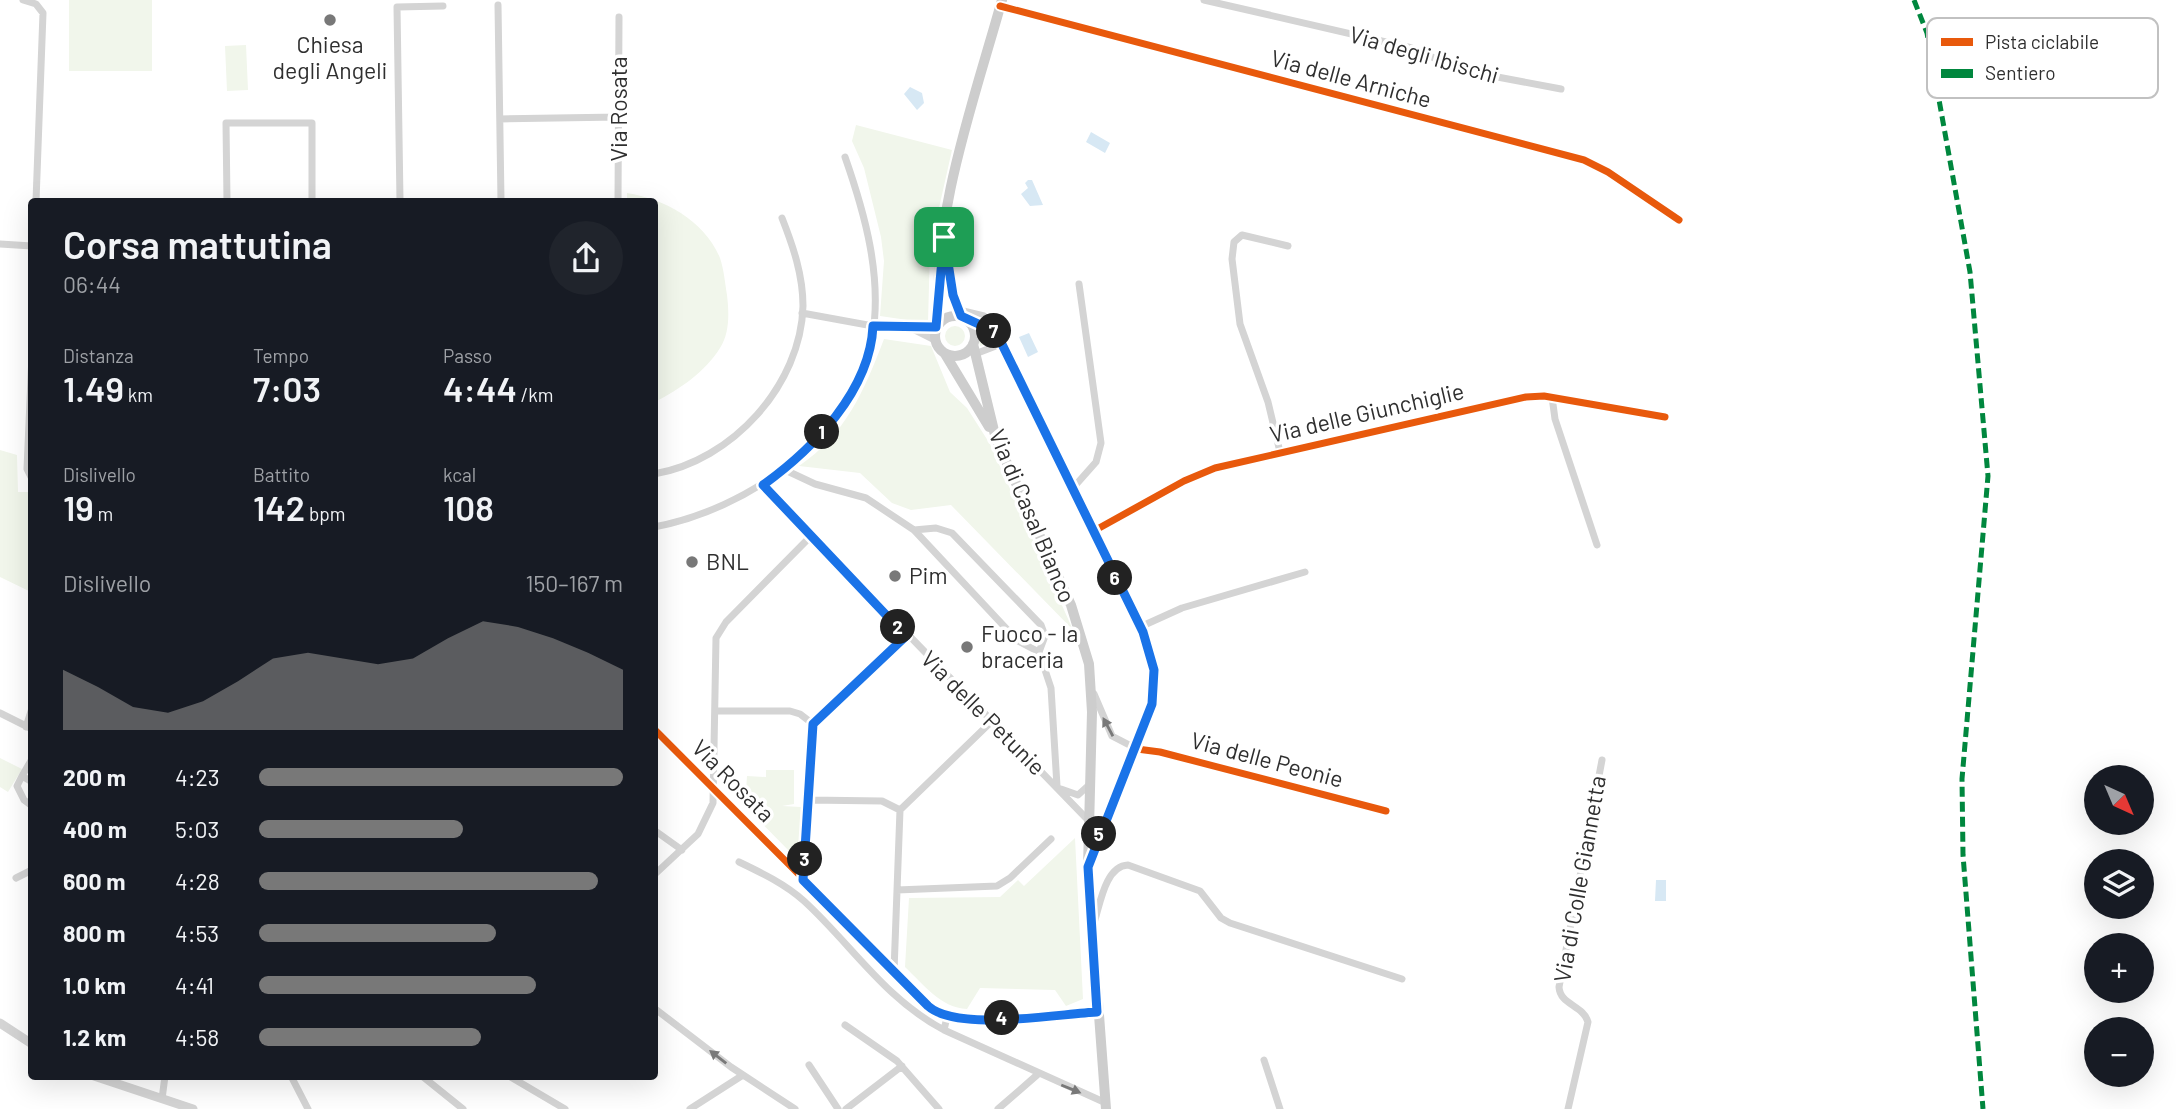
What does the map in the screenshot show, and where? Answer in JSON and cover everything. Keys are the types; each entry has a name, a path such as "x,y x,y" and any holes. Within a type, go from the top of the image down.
{"main road":[{"path":"996,439 935,340 938,281 954,174 1001,3"},
{"path":"944,237 953,295 963,316 975,332 974,349 961,355 946,354"},
{"path":"937,325 951,316 963,316"},
{"name":"Via di Casal Bianco","path":"974,349 996,439 1078,624 1092,688 1088,867 1106,1107"}],"street":[{"path":"23,0 39,6 44,16 36,198"},
{"name":"Via degli Ibischi","path":"1204,0 1412,48 1432,54 1443,65 1455,69 1561,89"},
{"name":"Via delle Arniche","path":"1001,3 1587,162 1679,220"},
{"path":"498,5 501,198"},
{"path":"400,198 397,7 443,6"},
{"name":"Via Rosata","path":"618,198 619,17"},
{"path":"500,119 619,117"},
{"path":"227,198 226,123 312,123 312,198"},
{"path":"658,526 716,510 763,485 824,430 852,391 866,357 873,326 873,274 863,211 845,157"},
{"path":"658,473 699,460 755,417 783,379 802,313 798,265 782,218"},
{"path":"1280,452 1266,396 1241,330 1232,259 1234,242 1242,235 1288,246"},
{"path":"0,244 28,246"},
{"path":"1073,488 1096,462 1101,443 1079,284"},
{"path":"802,313 873,326 909,328 937,325"},
{"path":"963,316 996,332"},
{"path":"963,316 984,316 996,332"},
{"path":"909,328 935,340"},
{"name":"Via di Casal Bianco","path":"996,332 1150,650 1155,683 1152,704 1137,749 1088,867"},
{"path":"974,349 1001,344"},
{"name":"Via delle Giunchiglie","path":"1093,532 1202,472 1526,397 1552,397 1665,417"},
{"path":"1552,397 1555,419 1597,545"},
{"path":"28,444 28,471"},
{"path":"783,469 815,484 860,495 914,530 1017,641 1039,652"},
{"name":"Via delle Petunie","path":"763,485 906,636 1087,819"},
{"path":"914,530 942,528 958,537 1038,621 1045,636 1039,652 1051,688 1057,787 1078,795 1090,783"},
{"path":"658,871 682,850 705,822 715,789 714,649 718,634 811,536"},
{"path":"1140,627 1182,608 1305,572"},
{"path":"803,880 813,724 906,636"},
{"name":"Via di Casal Bianco","path":"1092,688 1110,733 1118,741 1137,749"},
{"path":"715,711 790,711 800,714 813,724"},
{"path":"0,713 28,727"},
{"path":"894,971 900,810 991,722"},
{"name":"Via Rosata","path":"658,733 931,1009 947,1017"},
{"name":"Via delle Peonie","path":"1137,749 1160,752 1386,811"},
{"name":"Via di Colle Giannetta","path":"1568,1109 1588,1022 1583,1011 1562,998 1559,987 1601,760"},
{"path":"28,766 18,790 28,801"},
{"path":"22,776 28,780"},
{"path":"809,800 882,802 900,810"},
{"path":"658,833 682,850"},
{"path":"897,890 997,886 1010,878 1051,839"},
{"path":"739,862 779,883 803,901 888,989 919,1015 944,1030 1106,1107"},
{"path":"1091,930 1112,873 1119,866 1128,865 1200,891 1221,918 1230,923 1402,979"},
{"path":"16,878 28,872"},
{"path":"658,1011 743,1075 795,1109"},
{"path":"944,1030 947,1017 981,1020 1097,1012"},
{"path":"0,1023 28,1041"},
{"path":"845,1025 902,1066 939,1109"},
{"path":"1264,1060 1280,1109"},
{"path":"809,1065 838,1109"},
{"path":"846,1109 902,1066"},
{"path":"998,1109 1037,1074"},
{"path":"690,1109 743,1075"},
{"path":"106,1080 193,1109"},
{"path":"162,1099 164,1080"},
{"path":"293,1080 308,1109"},
{"path":"427,1080 463,1109"},
{"path":"516,1080 565,1109"}],"shaded area":[{"path":"69,0 152,0 152,71 69,71"},
{"path":"246,45 248,90 227,91 225,46"},
{"path":"856,125 952,150 930,248 928,323 880,316 884,261 881,237 864,168 852,141"},
{"path":"627,193 648,198 627,198"},
{"path":"658,201 694,223 713,245 720,258 727,295 727,329 720,348 707,365 658,400"},
{"path":"955,326 962,329 965,336 962,343 955,346 948,343 945,336 948,329"},
{"path":"976,327 988,331 992,342 980,346"},
{"path":"884,339 931,346 950,392 967,408 990,444 1073,630 951,505 911,510 892,503 860,473 799,466 829,440 852,410"},
{"path":"0,450 17,455 18,492 28,492 28,591 0,577"},
{"path":"0,758 22,769 8,792 0,787"},
{"path":"766,770 794,770 794,804 782,806 801,807 800,851 794,856 730,791 746,791 747,776 766,777"},
{"path":"1075,838 1083,999 1066,1006 1055,990 980,988 967,1009 958,1008 933,994 905,967 909,898 1000,897 1018,880 1024,886"}],"water":[{"path":"910,87 922,93 924,103 917,110 904,94"},
{"path":"1091,132 1110,143 1105,153 1086,142"},
{"path":"1032,180 1043,205 1030,206 1021,194 1028,188 1025,183"},
{"path":"1029,333 1038,352 1028,357 1019,337"},
{"path":"1656,880 1666,880 1666,901 1655,901"}],"marked path":[{"path":"1914,0 1927,33"},
{"path":"1939,98 1970,272 1988,476 1962,779 1963,855 1983,1109"}],"cycle path":[{"path":"1000,6 1584,160 1608,172 1679,220"},
{"path":"969,321 984,324 996,332 1148,644 1154,671 1153,697 1137,749 1160,752 1386,811"},
{"path":"1092,532 1184,481 1215,468 1526,397 1544,396 1665,417"},
{"path":"658,733 935,1011 968,1019 990,1020 1097,1012"}],"place":[{"name":"Chiesa degli Angeli","path":"330,20"},
{"name":"BNL","path":"692,562"},
{"name":"Pim","path":"895,576"},
{"name":"Fuoco - la braceria","path":"967,647"}],"route":[{"path":"944,237 953,295 961,316 984,324 996,332 1143,632 1153,663 1154,693 1147,722 1088,867 1097,1012 981,1020 942,1016 928,1006 803,880 813,724 906,636 763,485 813,442 852,391 860,376 873,326 936,327 939,323 937,302 944,237"}]}
